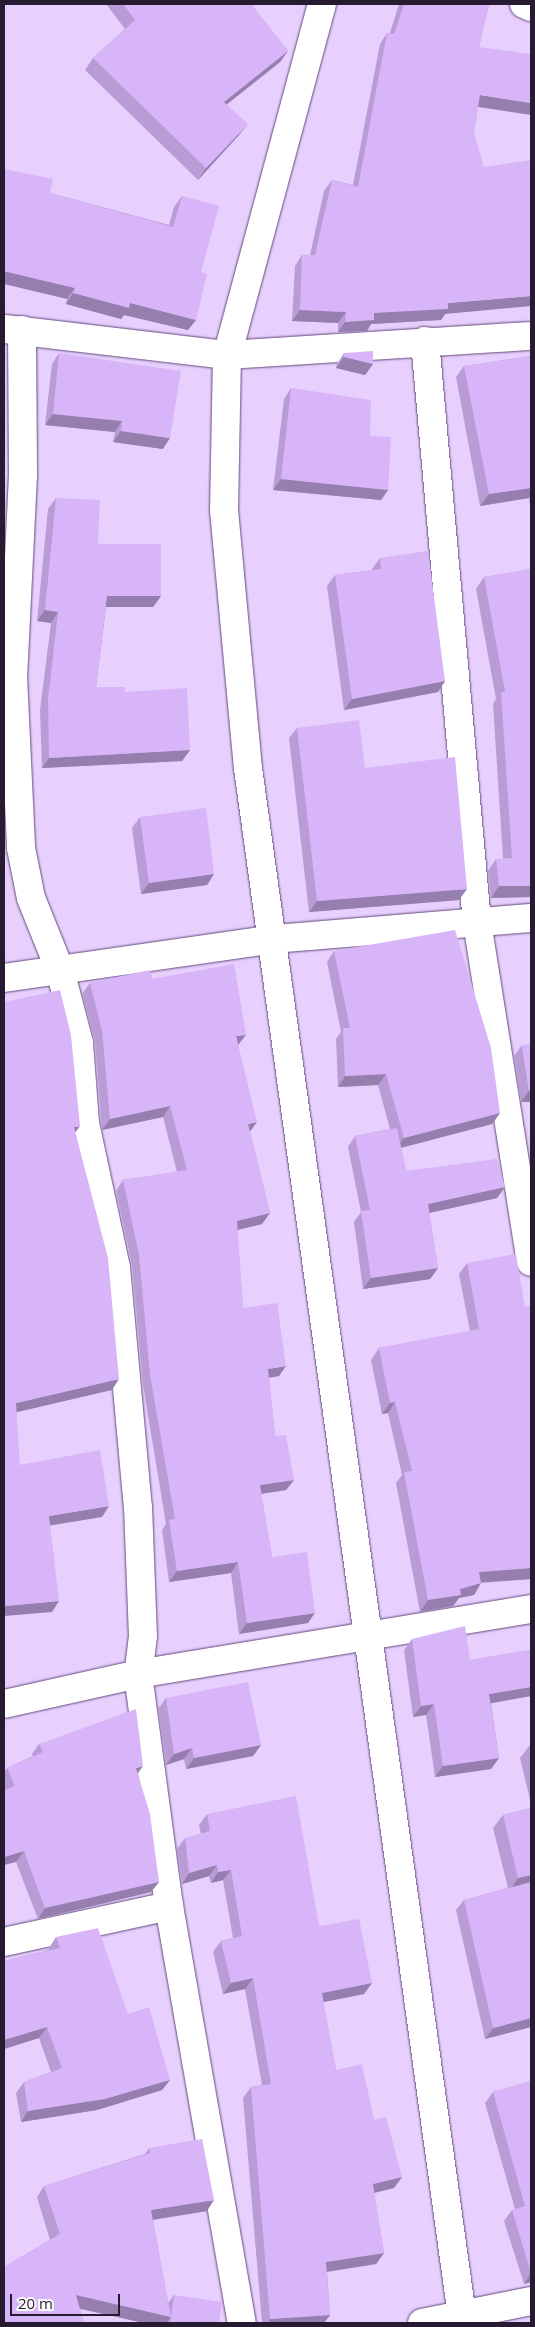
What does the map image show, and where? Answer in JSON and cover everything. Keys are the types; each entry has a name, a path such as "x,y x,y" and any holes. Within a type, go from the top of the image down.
{"street":[{"path":"322,4 227,355 224,510 248,768 274,939 367,1638 462,2318"},
{"path":"524,4 531,7"},
{"path":"242,2323 169,1906 138,1674 142,1636 138,1507 116,1268 85,1122 79,1043 60,970 31,898 18,795 13,628 23,475 13,330 227,355 424,341 531,336"},
{"path":"424,341 477,922 522,1134 531,1262"},
{"path":"4,978 274,939 531,918"},
{"path":"4,1704 138,1674 367,1638 531,1609"},
{"path":"4,1942 169,1906"},
{"path":"422,2323 462,2318 531,2300"}],"building":[{"path":"123,4 251,4 288,51 224,102 248,124 206,168 93,58 135,20"},
{"path":"404,4 489,4 479,47 531,54 531,103 480,95 474,133 484,167 531,160 531,296 448,303 448,309 374,313 374,320 345,322 346,312 300,310 302,255 315,255 332,180 358,187 387,33 394,34"},
{"path":"4,169 53,179 50,193 173,227 182,196 219,206 201,272 207,274 196,320 130,303 129,308 73,293 75,288 4,271"},
{"path":"373,351 373,364 344,357 344,353"},
{"path":"59,353 181,371 170,438 121,431 122,421 53,414"},
{"path":"531,356 531,488 489,494 464,366"},
{"path":"291,388 371,400 370,436 391,437 388,490 281,479"},
{"path":"56,498 100,500 98,544 161,544 161,596 107,596 96,687 125,687 125,692 187,688 190,750 49,758 48,699 58,612 45,610"},
{"path":"428,551 445,681 352,699 335,575 381,569 380,558"},
{"path":"531,569 531,886 499,886 496,859 512,858 501,692 505,692 484,577"},
{"path":"359,720 365,768 455,757 467,889 317,901 297,728"},
{"path":"206,808 214,874 149,883 140,817"},
{"path":"455,930 491,1048 500,1113 404,1138 386,1074 345,1076 343,1028 350,1028 334,951"},
{"path":"234,964 246,1035 236,1036 257,1122 248,1124 270,1213 237,1221 243,1308 277,1303 286,1366 268,1369 275,1436 286,1435 294,1480 260,1485 272,1557 307,1552 315,1613 247,1623 238,1562 177,1571 169,1520 175,1519 150,1375 139,1255 123,1180 187,1170 170,1106 110,1119 102,1031 90,983 150,970 152,979"},
{"path":"4,985 5,1002 60,990 71,1035 80,1126 74,1127 108,1258 119,1379 16,1403 20,1465 100,1450 109,1506 49,1516 59,1601 4,1606"},
{"path":"531,1044 531,1091 529,1091 522,1045"},
{"path":"397,1128 406,1171 497,1159 505,1187 428,1204 438,1268 371,1278 361,1211 370,1210 355,1136"},
{"path":"516,1254 525,1308 531,1306 531,1568 479,1572 481,1583 460,1589 461,1595 428,1600 404,1472 412,1471 395,1402 390,1403 379,1348 479,1329 467,1263"},
{"path":"465,1626 470,1660 531,1650 531,1687 489,1694 499,1758 443,1766 434,1704 421,1706 412,1639"},
{"path":"248,1682 261,1745 194,1758 192,1748 174,1754 166,1698"},
{"path":"136,1709 143,1766 136,1768 150,1814 159,1882 45,1908 24,1851 4,1857 4,1790 15,1786 7,1768 43,1752 39,1744"},
{"path":"296,1796 319,1926 359,1919 372,1983 322,1993 336,2070 362,2064 374,2120 386,2117 402,2177 373,2184 384,2253 326,2262 330,2315 270,2319 251,2087 271,2084 253,1978 231,1983 221,1941 242,1936 231,1870 218,1872 217,1865 189,1873 185,1838 210,1831 207,1814"},
{"path":"531,1808 531,1875 518,1878 503,1815"},
{"path":"531,1882 531,2018 493,2028 464,1900"},
{"path":"98,1928 128,2014 149,2007 170,2080 105,2099 28,2111 24,2082 62,2068 47,2027 4,2040 4,1961 60,1948 56,1937"},
{"path":"531,2081 531,2273 512,2210 525,2206 493,2092"},
{"path":"202,2139 214,2200 151,2210 171,2317 76,2295 84,2323 5,2323 4,2267 60,2234 44,2186 150,2153 149,2148"},
{"path":"174,2295 222,2302 219,2323 170,2323"}]}
